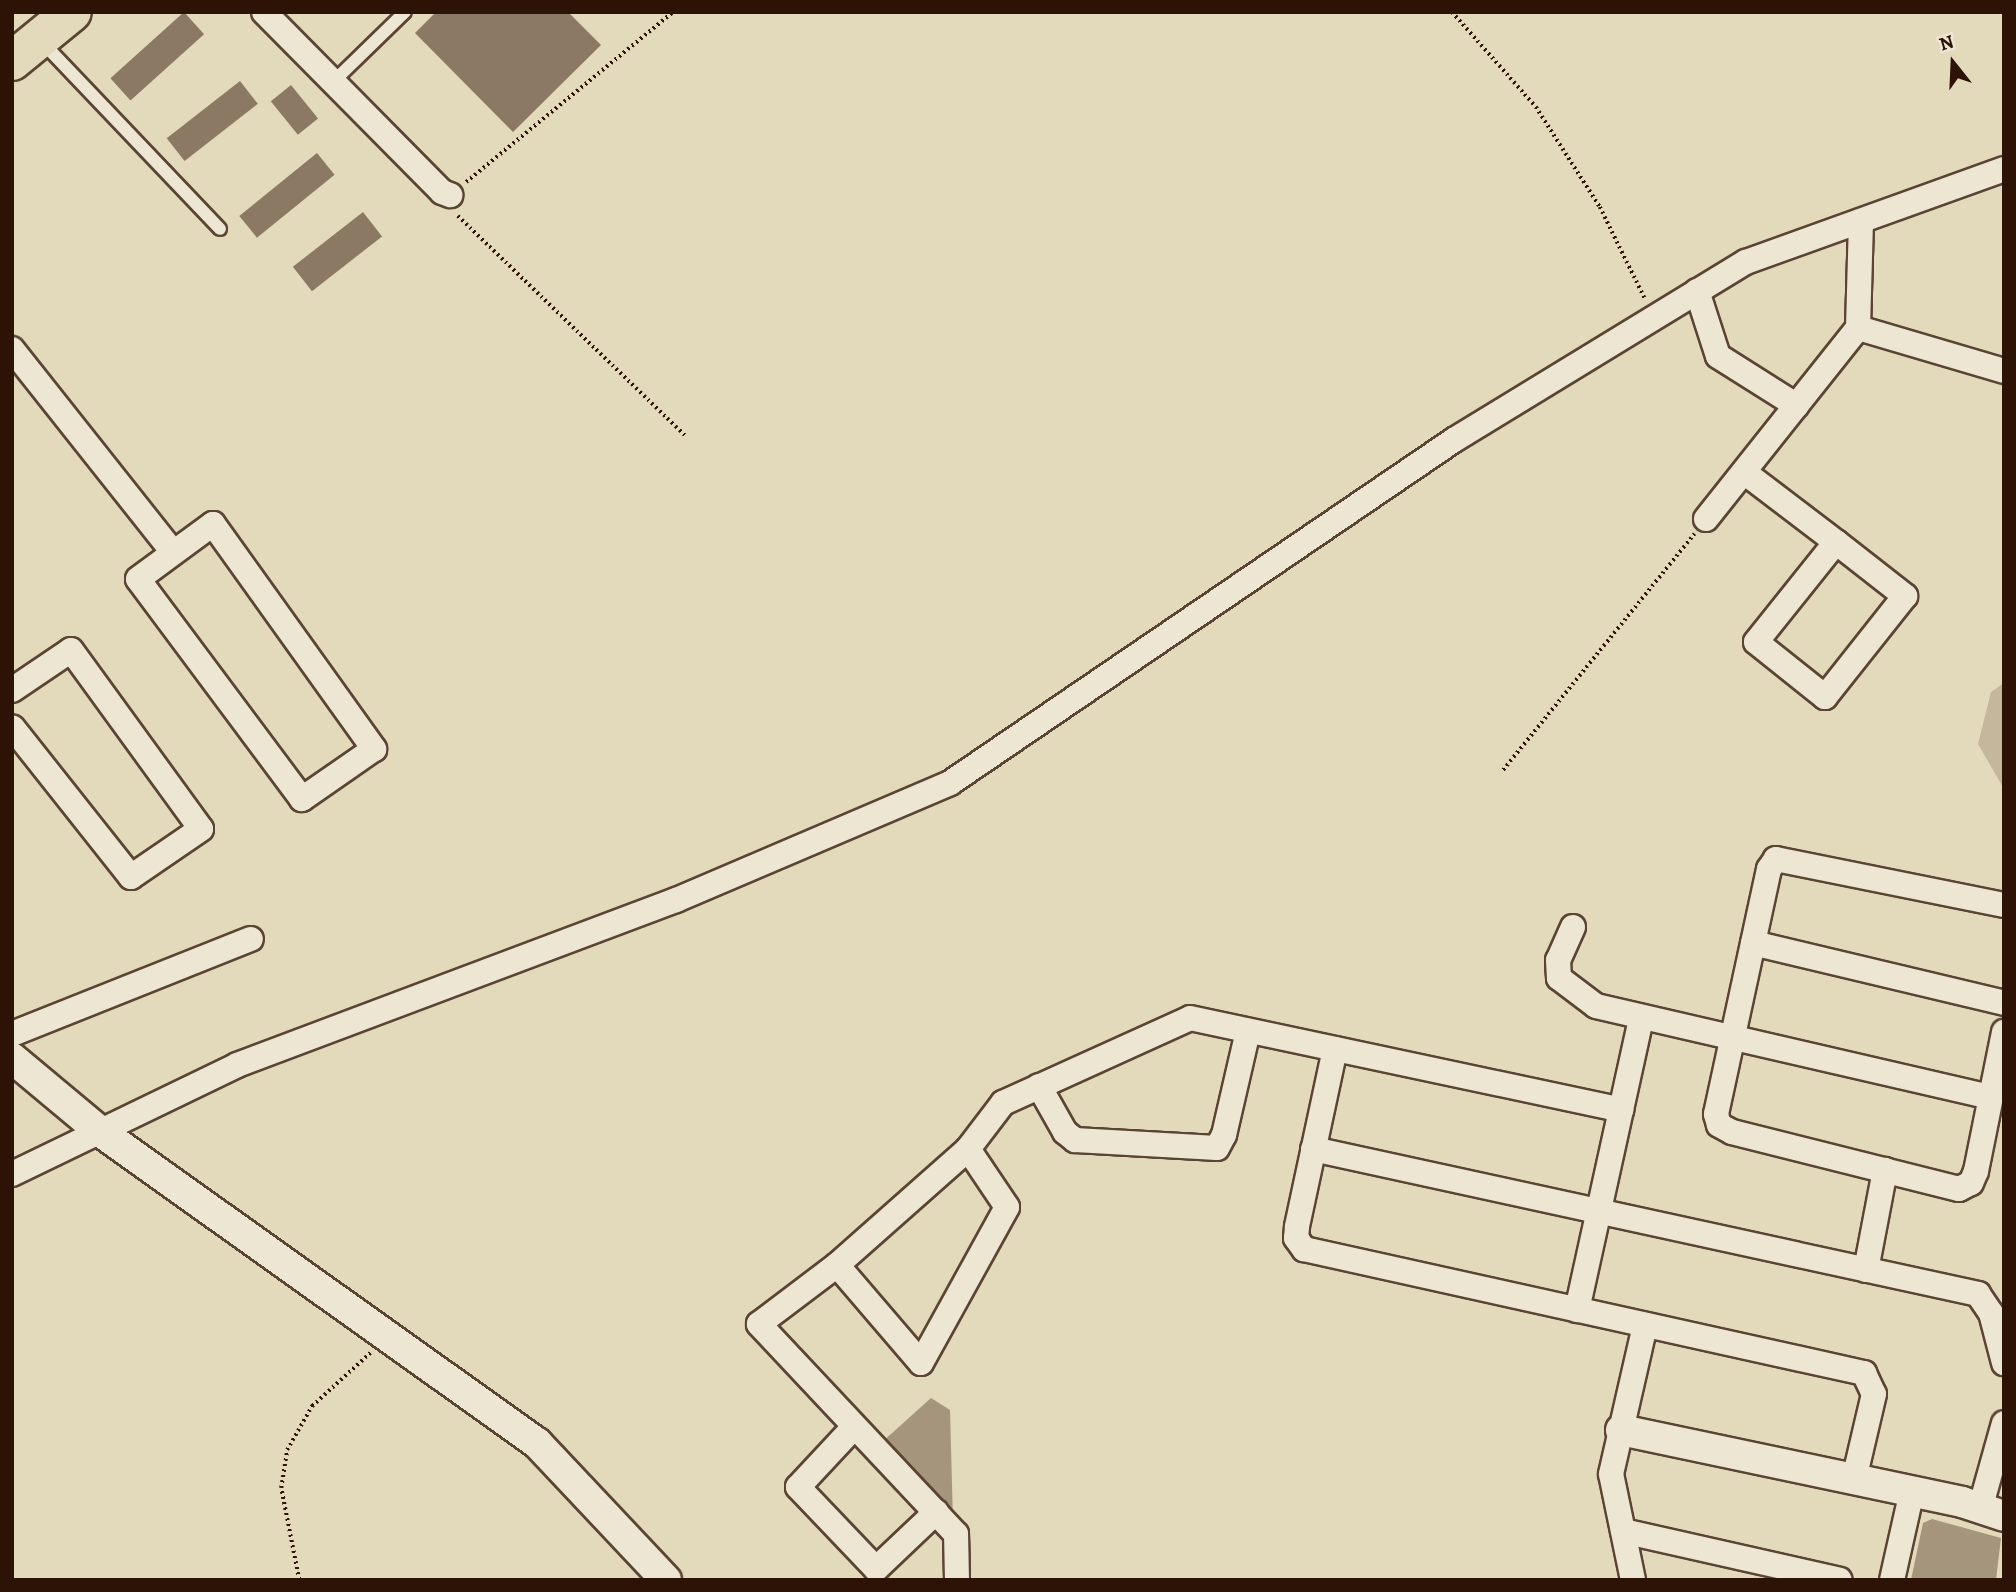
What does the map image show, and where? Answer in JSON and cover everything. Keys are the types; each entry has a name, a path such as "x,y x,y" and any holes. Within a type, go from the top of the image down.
{"main road":[{"path":"26,50 72,12"}],"street":[{"path":"264,12 442,192 450,195"},
{"path":"12,1174 66,1150 98,1129 237,1065 676,900 950,783 1398,477 1745,262 2004,169"},
{"path":"1706,519 1858,328 1861,221"},
{"path":"1697,292 1718,356 1797,406"},
{"path":"1858,328 2004,371"},
{"path":"12,349 172,551"},
{"path":"1744,472 1836,542 1905,596 1825,697 1755,642 1836,542"},
{"path":"213,524 374,749 302,799 138,579 172,551 213,524"},
{"path":"12,690 71,650 201,829 131,877 12,727"},
{"path":"2004,905 1776,859 1769,869 1732,1039 1716,1114 1719,1125 1959,1189 1971,1183 2004,1032"},
{"path":"1573,927 1558,960 1559,978 1596,1006 1641,1019 1990,1097"},
{"path":"12,1034 251,939"},
{"path":"1753,943 2004,1003"},
{"path":"957,1580 956,1534 760,1324 837,1265 968,1149 1003,1102 1190,1018 1621,1110"},
{"path":"1577,1310 1641,1019"},
{"path":"1039,1086 1065,1132 1075,1140 1217,1148 1224,1135 1248,1031"},
{"path":"1335,1049 1297,1227 1296,1238 1304,1249 1864,1373 1874,1394 1854,1479"},
{"path":"12,1058 98,1129 537,1443 666,1580"},
{"path":"837,1265 920,1363 1007,1207 968,1149"},
{"path":"1313,1149 1978,1294 1991,1313 2004,1363"},
{"path":"1866,1270 1885,1170"},
{"path":"1633,1580 1611,1474 1645,1325"},
{"path":"1621,1430 1912,1491 1992,1513 2004,1423"},
{"path":"854,1427 798,1488 876,1569 936,1512"},
{"path":"1892,1580 1912,1491"},
{"path":"1623,1531 1840,1580"}],"lane":[{"path":"333,82 405,12"},
{"path":"26,50 220,229"}],"path":[{"path":"673,12 450,195 458,216 687,437"},
{"path":"1452,12 1535,107 1600,207 1653,317"},
{"path":"1503,770 1706,519"},
{"path":"299,1580 281,1488 287,1450 312,1406 388,1336"}],"shaded area":[{"path":"2004,683 2004,789 1978,744 1991,692"},
{"path":"931,1398 950,1410 953,1522 881,1443"},
{"path":"1932,1519 2001,1538 1996,1580 1911,1580 1923,1523"}],"building":[{"path":"184,12 204,34 131,101 110,78"},
{"path":"436,12 568,12 601,45 513,132 415,33"},
{"path":"240,81 258,104 185,161 167,138"},
{"path":"291,85 318,118 298,135 271,101"},
{"path":"317,153 335,175 257,238 239,216"},
{"path":"363,212 382,236 312,291 293,267"}]}
